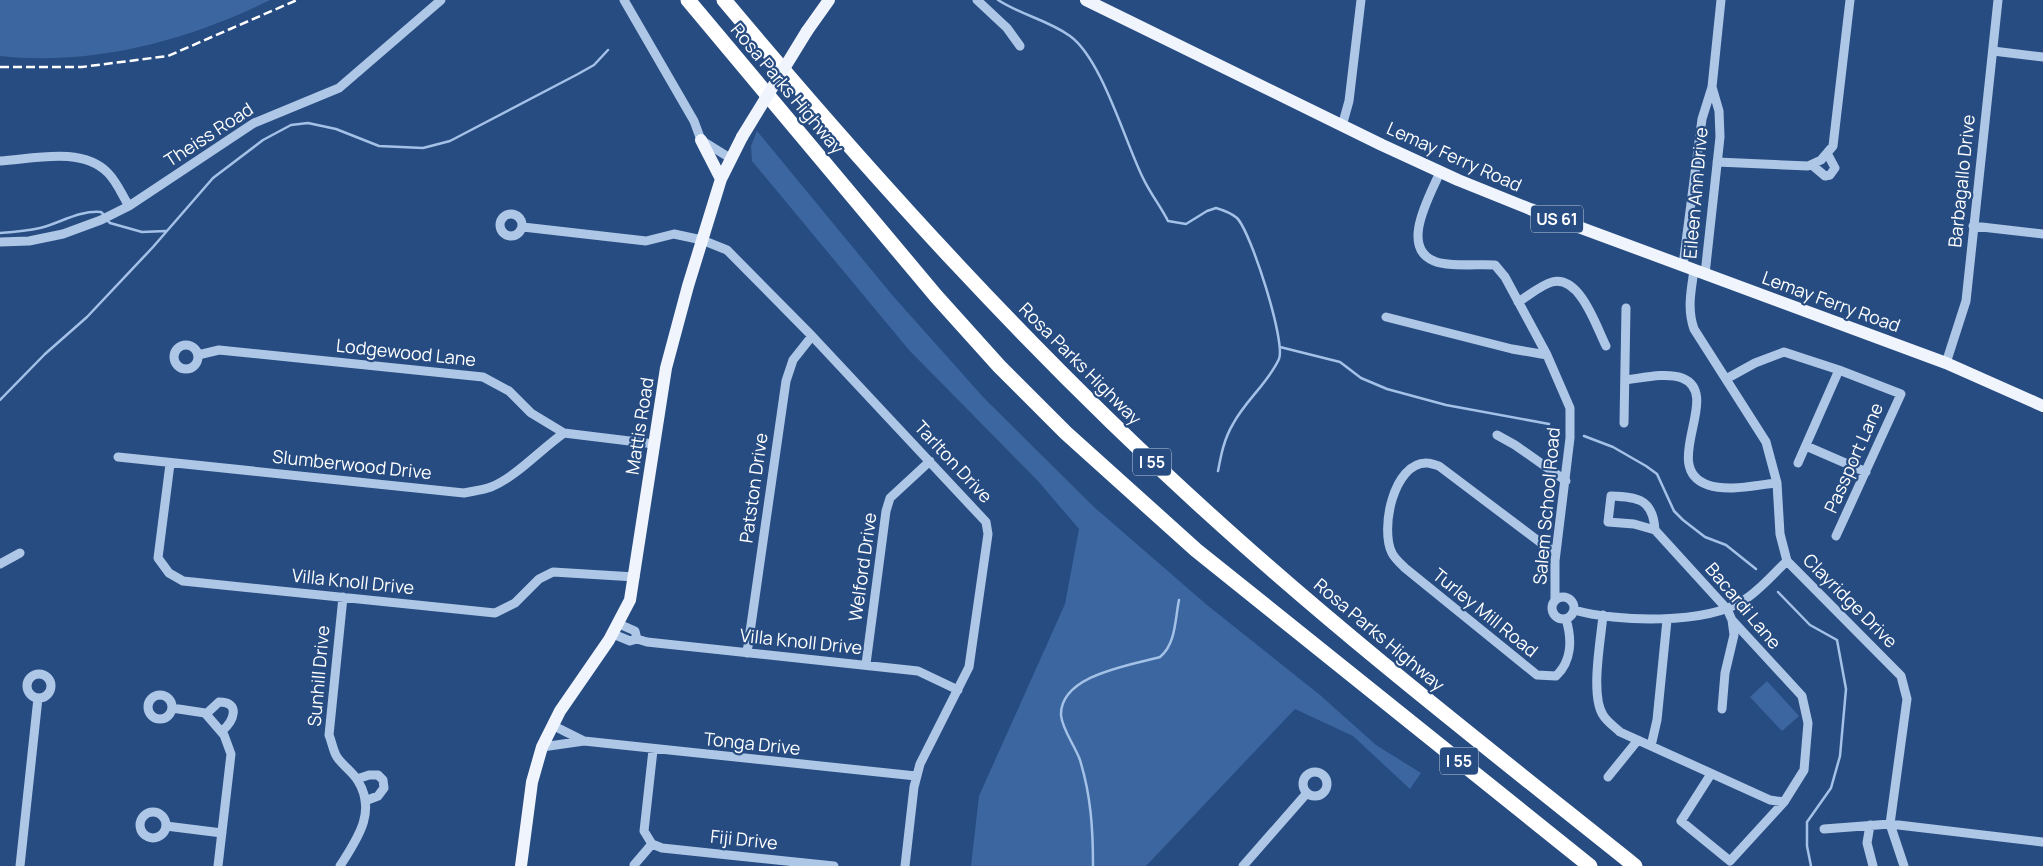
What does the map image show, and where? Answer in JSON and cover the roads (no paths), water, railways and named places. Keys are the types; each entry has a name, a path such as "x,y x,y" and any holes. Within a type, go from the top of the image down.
{"highway":[{"name":"Rosa Parks Highway","path":"688,0 936,296 1000,366 1072,439 1140,502 1204,556 1590,866"},
{"name":"Rosa Parks Highway","path":"724,0 913,218 1027,339 1147,457 1262,562 1368,652 1635,866"}],"main road":[{"name":"Mattis Road","path":"521,866 532,782 542,747 552,724 616,629 627,608 635,578 654,444 673,339 721,179 742,137 807,31 829,0"},
{"name":"Lemay Ferry Road","path":"1086,0 1440,172 1530,209 1946,364 2043,406"},
{"path":"701,140 721,179"}],"street":[{"name":"Theiss Road","path":"0,242 46,238 105,218 129,206 254,123 315,100 344,84 441,0"},
{"path":"624,0 694,121 701,140 730,158"},
{"path":"977,0 1007,28 1020,46"},
{"path":"1342,126 1349,101 1362,0"},
{"name":"Eileen Ann Drive","path":"1694,270 1702,119 1712,87 1720,0"},
{"path":"1717,162 1783,166 1812,165 1821,160 1833,146 1850,0"},
{"name":"Barbagallo Drive","path":"1946,364 1966,301 1998,0"},
{"path":"1993,51 2043,57"},
{"name":"Eileen Ann Drive","path":"1694,270 1717,162 1720,137 1719,111 1712,87"},
{"path":"1812,165 1824,176 1830,174 1835,168 1827,153"},
{"path":"0,161 60,156 75,157 89,162 108,173 129,206"},
{"name":"Salem School Road","path":"1440,172 1418,223 1418,238 1422,252 1433,261 1440,263 1495,265 1506,277 1547,355 1570,408 1571,424 1566,481 1556,550 1555,600"},
{"path":"1973,226 2043,234"},
{"name":"Tarlton Drive","path":"523,227 646,241 674,234 702,240 733,255 981,515 988,528 969,667 920,764 916,776 905,866"},
{"name":"Clayridge Drive","path":"1694,270 1688,310 1690,319 1694,330 1766,442 1777,483 1780,534 1787,561 1901,676 1904,682 1907,699 1890,824 1904,866"},
{"path":"1518,302 1552,282 1568,282 1578,291 1606,346"},
{"path":"1624,423 1626,308"},
{"path":"1386,317 1512,349 1547,355"},
{"name":"Patston Drive","path":"747,653 786,381 793,360 812,336"},
{"name":"Lodgewood Lane","path":"198,355 219,350 483,376 509,391 531,413 564,433 654,444"},
{"path":"1726,380 1755,363 1784,352 1839,370 1798,463"},
{"name":"Passport Lane","path":"1836,536 1901,394 1839,370"},
{"path":"1625,380 1662,376 1680,377 1687,380 1695,390 1697,402 1688,456 1692,471 1700,480 1716,487 1777,483"},
{"name":"Slumberwood Drive","path":"118,458 464,493 491,487 515,474 542,448 564,433"},
{"path":"1498,436 1515,445 1566,481"},
{"path":"1806,446 1866,472"},
{"name":"Welford Drive","path":"866,664 886,511 890,498 930,461"},
{"name":"Turley Mill Road","path":"1556,550 1549,549 1438,466 1426,463 1409,471 1399,484 1392,500 1387,536 1392,554 1405,568 1537,676 1556,676 1565,668 1569,631 1566,619"},
{"name":"Villa Knoll Drive","path":"170,464 158,558 169,573 183,581 495,613 515,603 539,579 553,572 635,578"},
{"name":"Bacardi Lane","path":"1655,530 1654,520 1648,507 1640,499 1611,496 1608,522 1634,524 1655,530 1726,609 1732,620 1802,696 1805,702 1808,723 1804,770 1784,802"},
{"path":"0,564 20,554"},
{"path":"1574,610 1603,615 1667,620 1726,609 1744,600 1787,561"},
{"name":"Sunhill Drive","path":"340,866 361,833 366,814 365,801 357,780 336,756 329,735 343,597"},
{"path":"1560,597 1567,598 1573,602 1574,610 1571,616 1566,619 1557,618 1552,612 1552,605 1560,597"},
{"path":"1603,615 1598,679 1599,707 1604,716 1620,732 1770,800 1784,802"},
{"path":"1650,746 1657,720 1667,620"},
{"path":"1722,709 1725,673 1734,635 1732,620"},
{"name":"Villa Knoll Drive","path":"616,629 635,631 638,639 647,642 918,671 958,690"},
{"path":"20,866 38,698"},
{"path":"206,714 219,702 233,707 234,715 229,725 222,731"},
{"path":"172,708 206,714 222,731 231,754 218,866"},
{"name":"Tonga Drive","path":"552,724 584,741"},
{"path":"1608,777 1638,740"},
{"name":"Tonga Drive","path":"542,747 584,741 653,750 916,776"},
{"path":"634,865 652,844 644,831 653,750"},
{"path":"357,780 369,774 378,774 383,780 384,788 378,796 365,801"},
{"path":"1711,774 1681,821 1730,861 1784,802"},
{"path":"1242,866 1307,793"},
{"path":"1824,829 1890,824 2042,842"},
{"path":"1870,825 1867,843 1873,866"},
{"path":"166,826 222,833"},
{"name":"Fiji Drive","path":"652,844 662,848 834,866"}],"waterway":[{"path":"998,0 1062,30 1082,47 1112,102 1143,178 1168,221 1186,224 1207,211 1216,208 1235,216 1243,227 1266,287 1277,332 1280,349 1279,359 1269,376 1238,416 1227,435 1218,471"},
{"path":"0,400 45,354 87,317 153,247 213,178 263,140 291,125 308,123 336,129 379,146 423,148 450,141 594,65 608,50"},
{"path":"0,233 40,228 85,213 101,212 104,215"},
{"path":"107,220 110,223 142,232 166,231"},
{"path":"1280,347 1340,362 1361,378 1387,389 1446,405 1549,424"},
{"path":"1584,436 1613,447 1657,474 1674,511 1683,520 1705,537 1726,545 1756,569"},
{"path":"1778,592 1810,625 1837,640 1846,689 1840,756 1831,788 1807,822 1807,846 1811,866"},
{"path":"1093,866 1092,826 1087,787 1080,760 1062,720 1061,715 1064,701 1072,690 1084,681 1099,674 1160,657 1165,652 1172,638 1179,600"}],"railway":[{"path":"0,67 82,67 168,56 297,0"}]}
